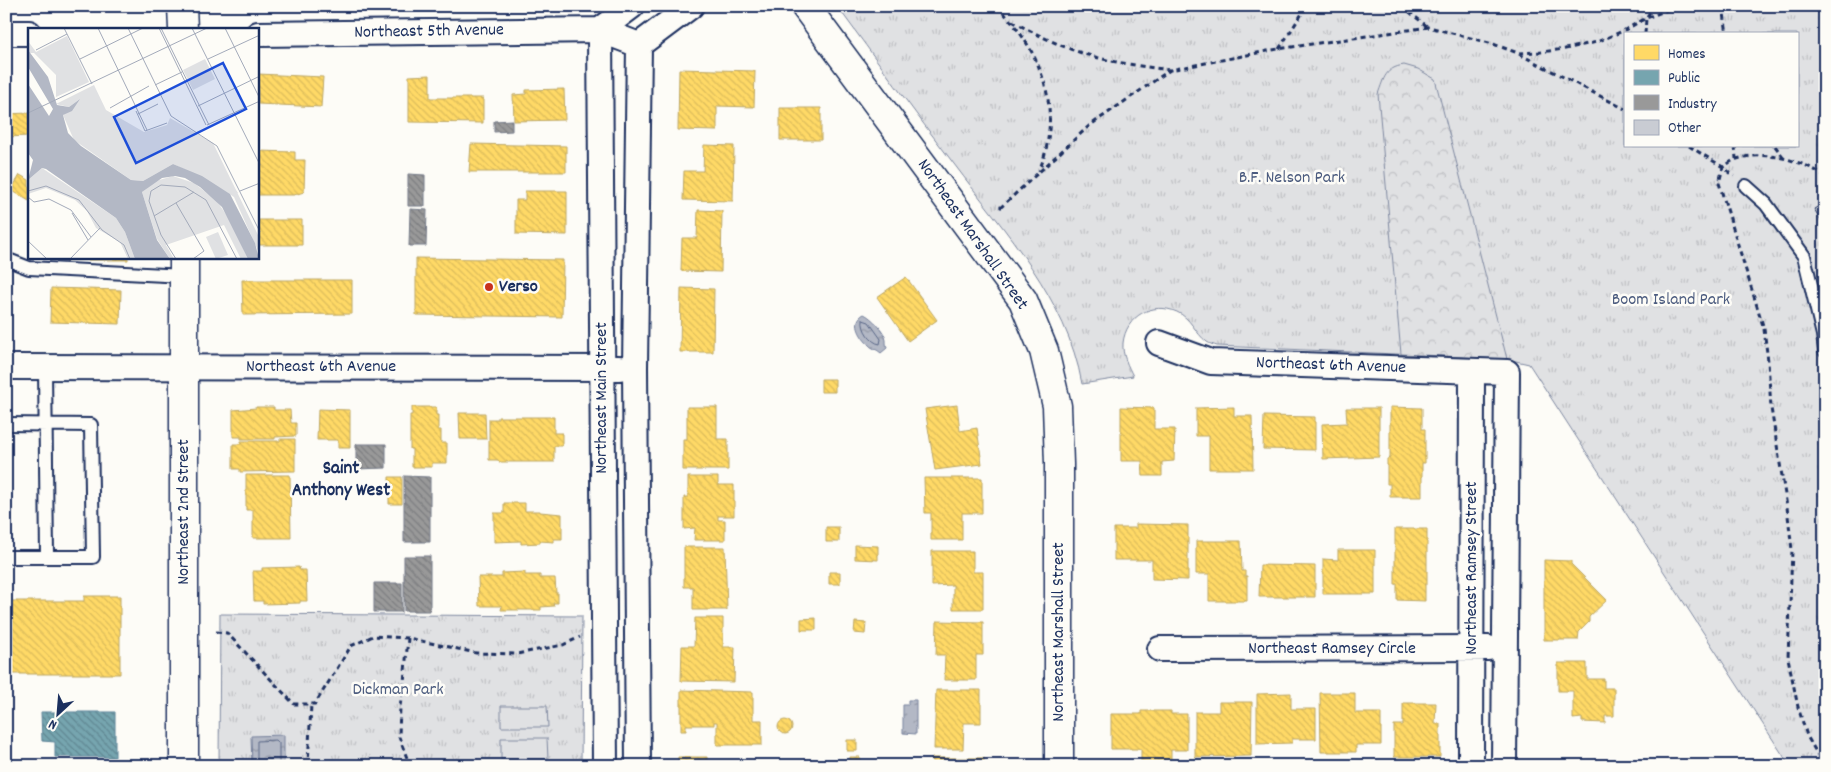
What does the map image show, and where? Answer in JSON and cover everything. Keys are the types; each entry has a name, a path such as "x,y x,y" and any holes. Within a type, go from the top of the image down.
{"street":[{"path":"182,6 182,28"},
{"path":"600,30 632,6"},
{"path":"639,45 691,6"},
{"name":"Northeast Marshall Street","path":"805,6 1023,300 1044,351 1057,406 1059,464 1059,766"},
{"name":"Northeast 5th Avenue","path":"259,34 600,30 639,45"},
{"name":"Northeast Main Street","path":"600,30 605,766"},
{"path":"6,33 28,33"},
{"name":"Northeast Main Street","path":"638,766 635,368 639,45"},
{"name":"Northeast 2nd Street","path":"184,267 184,766"},
{"name":"Northeast 6th Avenue","path":"1159,343 1211,362 1507,372"},
{"name":"Northeast 6th Avenue","path":"6,367 635,368"},
{"name":"Northeast Ramsey Street","path":"1471,766 1472,371"},
{"name":"Northeast Ramsey Street","path":"1504,766 1507,372"},
{"name":"Northeast Ramsey Circle","path":"1160,649 1504,647"}],"lane":[{"path":"1746,186 1766,204 1804,256 1825,352"},
{"path":"11,261 29,268 184,267"},
{"path":"45,367 47,557"},
{"path":"6,424 91,425 93,557 6,557"}],"path":[{"path":"997,6 1012,21 1044,79 1048,94 1050,110 1048,144 1038,173"},
{"path":"1278,49 1307,6"},
{"path":"1402,6 1429,28"},
{"path":"1646,32 1646,18 1654,6"},
{"path":"1518,53 1565,49 1597,42 1623,31 1646,18 1678,6"},
{"path":"1723,6 1727,32"},
{"path":"1012,21 1080,53 1170,70 1278,49 1429,28 1493,44 1518,53 1624,108"},
{"path":"1000,208 1089,126 1170,70"},
{"path":"1692,148 1723,167 1746,186"},
{"path":"1736,148 1736,159"},
{"path":"1777,148 1785,158"},
{"path":"1824,766 1807,736 1798,707 1788,658 1792,550 1788,507 1771,408 1764,329 1719,183 1723,167 1736,159 1757,156 1785,158 1813,168 1825,176"},
{"path":"216,632 227,633 294,704 315,704 351,646 373,636 408,638 476,653 517,654 563,645 585,635"},
{"path":"408,638 400,706 400,737 410,766"},
{"path":"308,766 311,704"}],"green space":[{"path":"837,6 1825,6 1825,766 1790,766 1529,364 1507,359 1217,346 1208,343 1182,315 1168,309 1158,308 1142,313 1135,318 1125,333 1123,352 1133,376 1082,384 1074,353 1063,323 1032,268"},
{"path":"1404,65 1418,69 1435,79 1507,359 1401,354 1378,94 1389,71"},
{"name":"Dickman Park","path":"220,614 582,616 581,766 219,766"},
{"path":"501,706 547,706 548,727 501,727"},
{"path":"501,738 547,738 548,759 501,759"}],"water":[{"path":"864,314 877,325 885,336 887,348 881,353 865,341 858,329 858,321"},
{"path":"908,700 916,700 916,734 903,733 903,705 908,705"},
{"path":"284,735 284,766 252,766 251,736"}],"building: Homes":[{"path":"679,69 755,71 754,107 717,106 717,131 678,130"},
{"path":"259,74 323,77 321,107 259,104"},
{"path":"430,75 430,98 483,98 483,123 409,122 409,76"},
{"path":"564,89 565,120 514,121 513,95 526,94 526,90"},
{"path":"780,108 821,108 821,140 780,140"},
{"path":"28,113 28,136 6,137 6,114"},
{"path":"471,144 566,146 566,172 469,172"},
{"path":"704,145 734,146 733,201 683,200 684,171 703,171"},
{"path":"259,151 295,152 295,160 305,160 304,192 294,195 259,195"},
{"path":"20,175 28,179 28,200 11,190"},
{"path":"525,191 567,191 567,235 516,234 516,200 525,200"},
{"path":"698,210 722,211 721,272 681,271 682,238 697,238"},
{"path":"259,220 302,220 302,245 259,245"},
{"name":"Verso","path":"416,258 563,260 562,317 416,315"},
{"path":"60,259 128,259 128,260"},
{"path":"906,277 937,320 908,341 877,297"},
{"path":"242,280 352,280 352,314 243,315"},
{"path":"51,288 121,290 120,324 50,322"},
{"path":"681,288 714,289 713,352 680,352"},
{"path":"821,379 835,379 835,392 821,392"},
{"path":"957,405 960,431 977,428 982,464 935,470 925,409"},
{"path":"274,407 274,410 290,410 291,423 296,423 296,436 275,437 275,439 241,439 241,437 233,437 233,410"},
{"path":"412,407 436,407 438,430 441,430 441,443 447,443 447,463 432,463 432,467 412,467 410,415 412,415"},
{"path":"687,407 717,407 717,439 728,439 728,470 683,470 683,439 687,439"},
{"path":"1121,407 1154,408 1154,429 1175,429 1174,461 1162,462 1162,476 1143,476 1142,461 1121,461"},
{"path":"1234,407 1234,416 1252,416 1253,469 1209,469 1209,436 1196,436 1196,408"},
{"path":"1390,407 1422,408 1422,429 1425,429 1425,463 1422,463 1422,497 1390,497 1390,484 1387,484 1387,459 1390,458"},
{"path":"1346,408 1379,408 1379,457 1323,459 1322,424 1347,423"},
{"path":"318,409 350,410 350,448 338,448 338,440 317,440"},
{"path":"459,413 485,413 486,439 460,439"},
{"path":"1264,416 1315,417 1315,450 1263,449"},
{"path":"498,417 554,417 554,433 562,433 562,446 554,446 554,462 499,462 498,460 489,460 489,419 498,419"},
{"path":"280,439 295,439 295,471 240,472 240,469 233,469 233,444 241,444 241,441 280,441"},
{"path":"246,475 290,475 291,538 253,538 253,510 246,510"},
{"path":"389,477 402,477 402,504 389,504"},
{"path":"688,477 718,477 718,485 734,485 734,516 718,516 718,520 725,520 725,540 694,540 695,528 684,529 684,497 688,497"},
{"path":"924,478 982,478 982,513 962,513 962,540 931,540 931,513 925,513"},
{"path":"504,503 525,503 525,511 562,514 562,539 554,539 554,542 540,541 540,543 521,544 521,541 494,542 494,513 504,513"},
{"path":"1136,524 1188,525 1188,580 1152,579 1152,560 1114,560 1114,528 1136,528"},
{"path":"826,527 839,527 839,542 826,542"},
{"path":"1395,529 1427,529 1427,584 1425,584 1425,601 1397,600 1397,584 1395,584"},
{"path":"1196,541 1241,541 1242,571 1245,571 1245,576 1247,576 1247,601 1209,601 1209,574 1196,574"},
{"path":"855,545 878,546 878,560 855,559"},
{"path":"684,547 725,547 727,610 693,610 693,587 684,587"},
{"path":"1338,550 1375,550 1375,594 1323,594 1323,559 1338,560"},
{"path":"932,551 973,551 973,572 983,572 983,609 953,609 953,585 932,586"},
{"path":"1544,560 1571,561 1571,564 1607,600 1589,617 1589,622 1579,632 1578,640 1544,640"},
{"path":"1260,565 1315,566 1315,597 1259,597"},
{"path":"299,567 300,570 306,570 307,601 300,601 300,603 263,604 263,601 254,601 253,571 262,571 262,568"},
{"path":"525,572 525,575 540,575 540,578 555,578 558,603 553,603 554,606 541,607 541,610 501,610 502,606 479,606 478,577 502,577 502,573"},
{"path":"829,572 840,572 840,584 829,584"},
{"path":"84,596 120,596 120,674 6,674 6,601 84,601"},
{"path":"695,618 723,618 723,647 735,647 734,682 681,681 682,646 694,646"},
{"path":"816,618 816,630 801,630 801,619"},
{"path":"937,621 983,622 983,655 976,655 976,680 944,680 945,655 936,655"},
{"path":"855,622 866,623 865,634 854,633"},
{"path":"1558,663 1587,663 1587,679 1604,679 1604,688 1614,688 1614,716 1605,716 1605,723 1582,722 1582,718 1573,719 1573,691 1558,691"},
{"path":"681,690 753,692 753,720 762,720 762,745 717,745 717,722 714,722 714,725 686,725 686,731 681,731"},
{"path":"936,690 981,690 981,723 964,723 963,749 934,749"},
{"path":"1291,693 1291,709 1316,709 1316,739 1292,739 1292,743 1257,744 1257,694"},
{"path":"1320,693 1355,693 1355,713 1381,713 1381,745 1356,745 1356,752 1321,752"},
{"path":"1219,702 1252,702 1251,756 1195,757 1195,712 1219,712"},
{"path":"1403,703 1436,703 1435,724 1440,724 1440,757 1394,757 1394,725 1403,725"},
{"path":"1141,711 1171,711 1171,714 1187,714 1187,750 1171,750 1171,764 1141,764 1141,749 1111,749 1111,714 1141,714"},
{"path":"785,720 790,722 792,727 790,732 785,734 780,732 778,727 780,722"},
{"path":"847,740 857,740 857,751 847,751"},
{"path":"678,757 707,757 707,766 678,766"},
{"path":"850,757 860,757 860,766 850,766"},
{"path":"932,758 984,758 984,766 932,766"}],"building: Public":[{"path":"41,712 115,712 115,757 55,757 55,742 42,741"}],"building: Industry":[{"path":"512,120 512,131 494,132 494,121"},
{"path":"408,174 425,175 425,206 408,206"},
{"path":"410,209 427,210 426,246 409,246"},
{"path":"356,444 386,444 386,468 356,469"},
{"path":"404,476 430,477 430,542 404,542"},
{"path":"404,556 430,556 430,611 404,611"},
{"path":"374,583 402,583 402,612 374,612"}],"building: Other":[{"path":"1824,203 1825,221 1822,222 1814,209"}],"place":[{"name":"Verso","path":"489,287"}],"district":[{"name":"Saint Anthony West","path":"341,480"}],"park label":[{"name":"B.F. Nelson Park","path":"1292,178"},
{"name":"Boom Island Park","path":"1671,300"}]}
